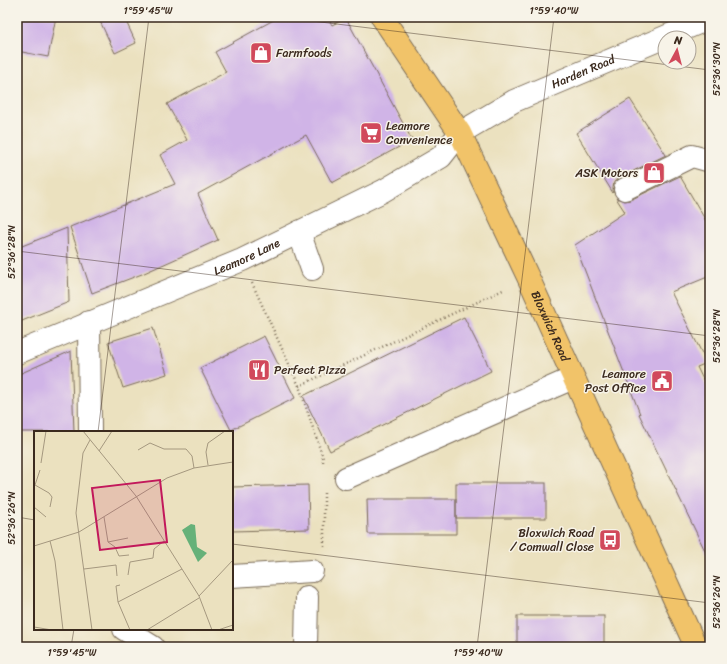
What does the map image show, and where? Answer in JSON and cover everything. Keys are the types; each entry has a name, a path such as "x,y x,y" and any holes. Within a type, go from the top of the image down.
{"main road":[{"name":"Bloxwich Road","path":"382,17 460,133 528,277 696,647"}],"street":[{"name":"Harden Road","path":"460,133 514,101 710,18"},
{"name":"Leamore Lane","path":"17,353 242,260 383,191 440,157 460,133"},
{"path":"626,189 692,156 710,161"},
{"path":"299,232 312,269"},
{"path":"89,322 90,431"},
{"path":"346,478 573,378"},
{"path":"233,576 312,571"},
{"path":"306,647 307,597"},
{"path":"126,630 153,647"}],"path":[{"path":"242,260 299,386 323,458 323,466"},
{"path":"299,386 528,277"},
{"path":"324,488 324,548"}],"building":[{"path":"17,17 56,17 48,57 17,51"},
{"path":"98,17 124,17 136,43 115,53"},
{"path":"279,17 327,17 332,25 346,18 412,140 332,183 306,135 198,194 218,240 142,274 92,293 70,227 175,184 160,155 187,140 167,104 226,72 215,52"},
{"path":"630,99 666,155 619,178 614,182 613,193 576,133"},
{"path":"680,176 710,228 710,276 671,292 707,363 697,367 710,394 710,561 639,414 575,245 625,212 616,198 624,201 630,200"},
{"path":"67,228 69,302 17,323 17,248"},
{"path":"464,317 491,371 330,451 303,396"},
{"path":"153,328 167,374 123,388 108,342"},
{"path":"264,336 295,398 231,430 200,368"},
{"path":"71,351 74,431 17,432 17,375"},
{"path":"456,483 546,483 546,518 456,518"},
{"path":"308,485 309,529 233,531 233,487"},
{"path":"367,499 456,499 456,534 368,534"},
{"path":"517,616 604,616 604,647 517,647"}],"place":[{"name":"Farmfoods","path":"261,53"},
{"name":"Leamore Convenience","path":"371,133"},
{"name":"ASK Motors","path":"654,173"},
{"name":"Perfect Pizza","path":"259,370"},
{"name":"Leamore Post Office","path":"662,381"},
{"name":"Bloxwich Road / Comwall Close","path":"610,540"}]}
